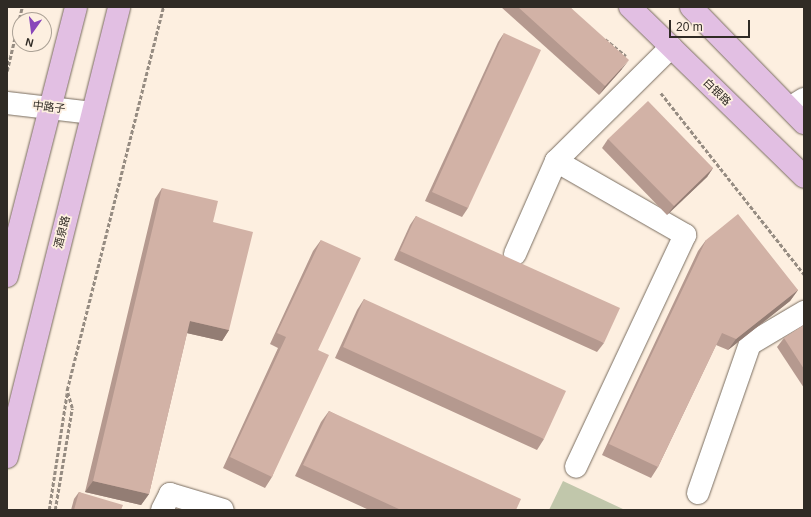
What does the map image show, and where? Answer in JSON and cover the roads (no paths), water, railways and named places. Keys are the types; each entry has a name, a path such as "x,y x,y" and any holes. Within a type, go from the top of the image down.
{"main road":[{"path":"7,276 76,7"},
{"name":"酒泉路","path":"7,457 119,7"},
{"name":"白银路","path":"630,7 804,178"},
{"path":"691,7 800,110"}],"street":[{"path":"515,254 556,161 671,47"},
{"name":"中路子","path":"7,103 92,113"},
{"path":"556,161 685,235 576,467"},
{"path":"698,494 750,344 804,312"},
{"path":"162,510 170,494 223,510"}]}
